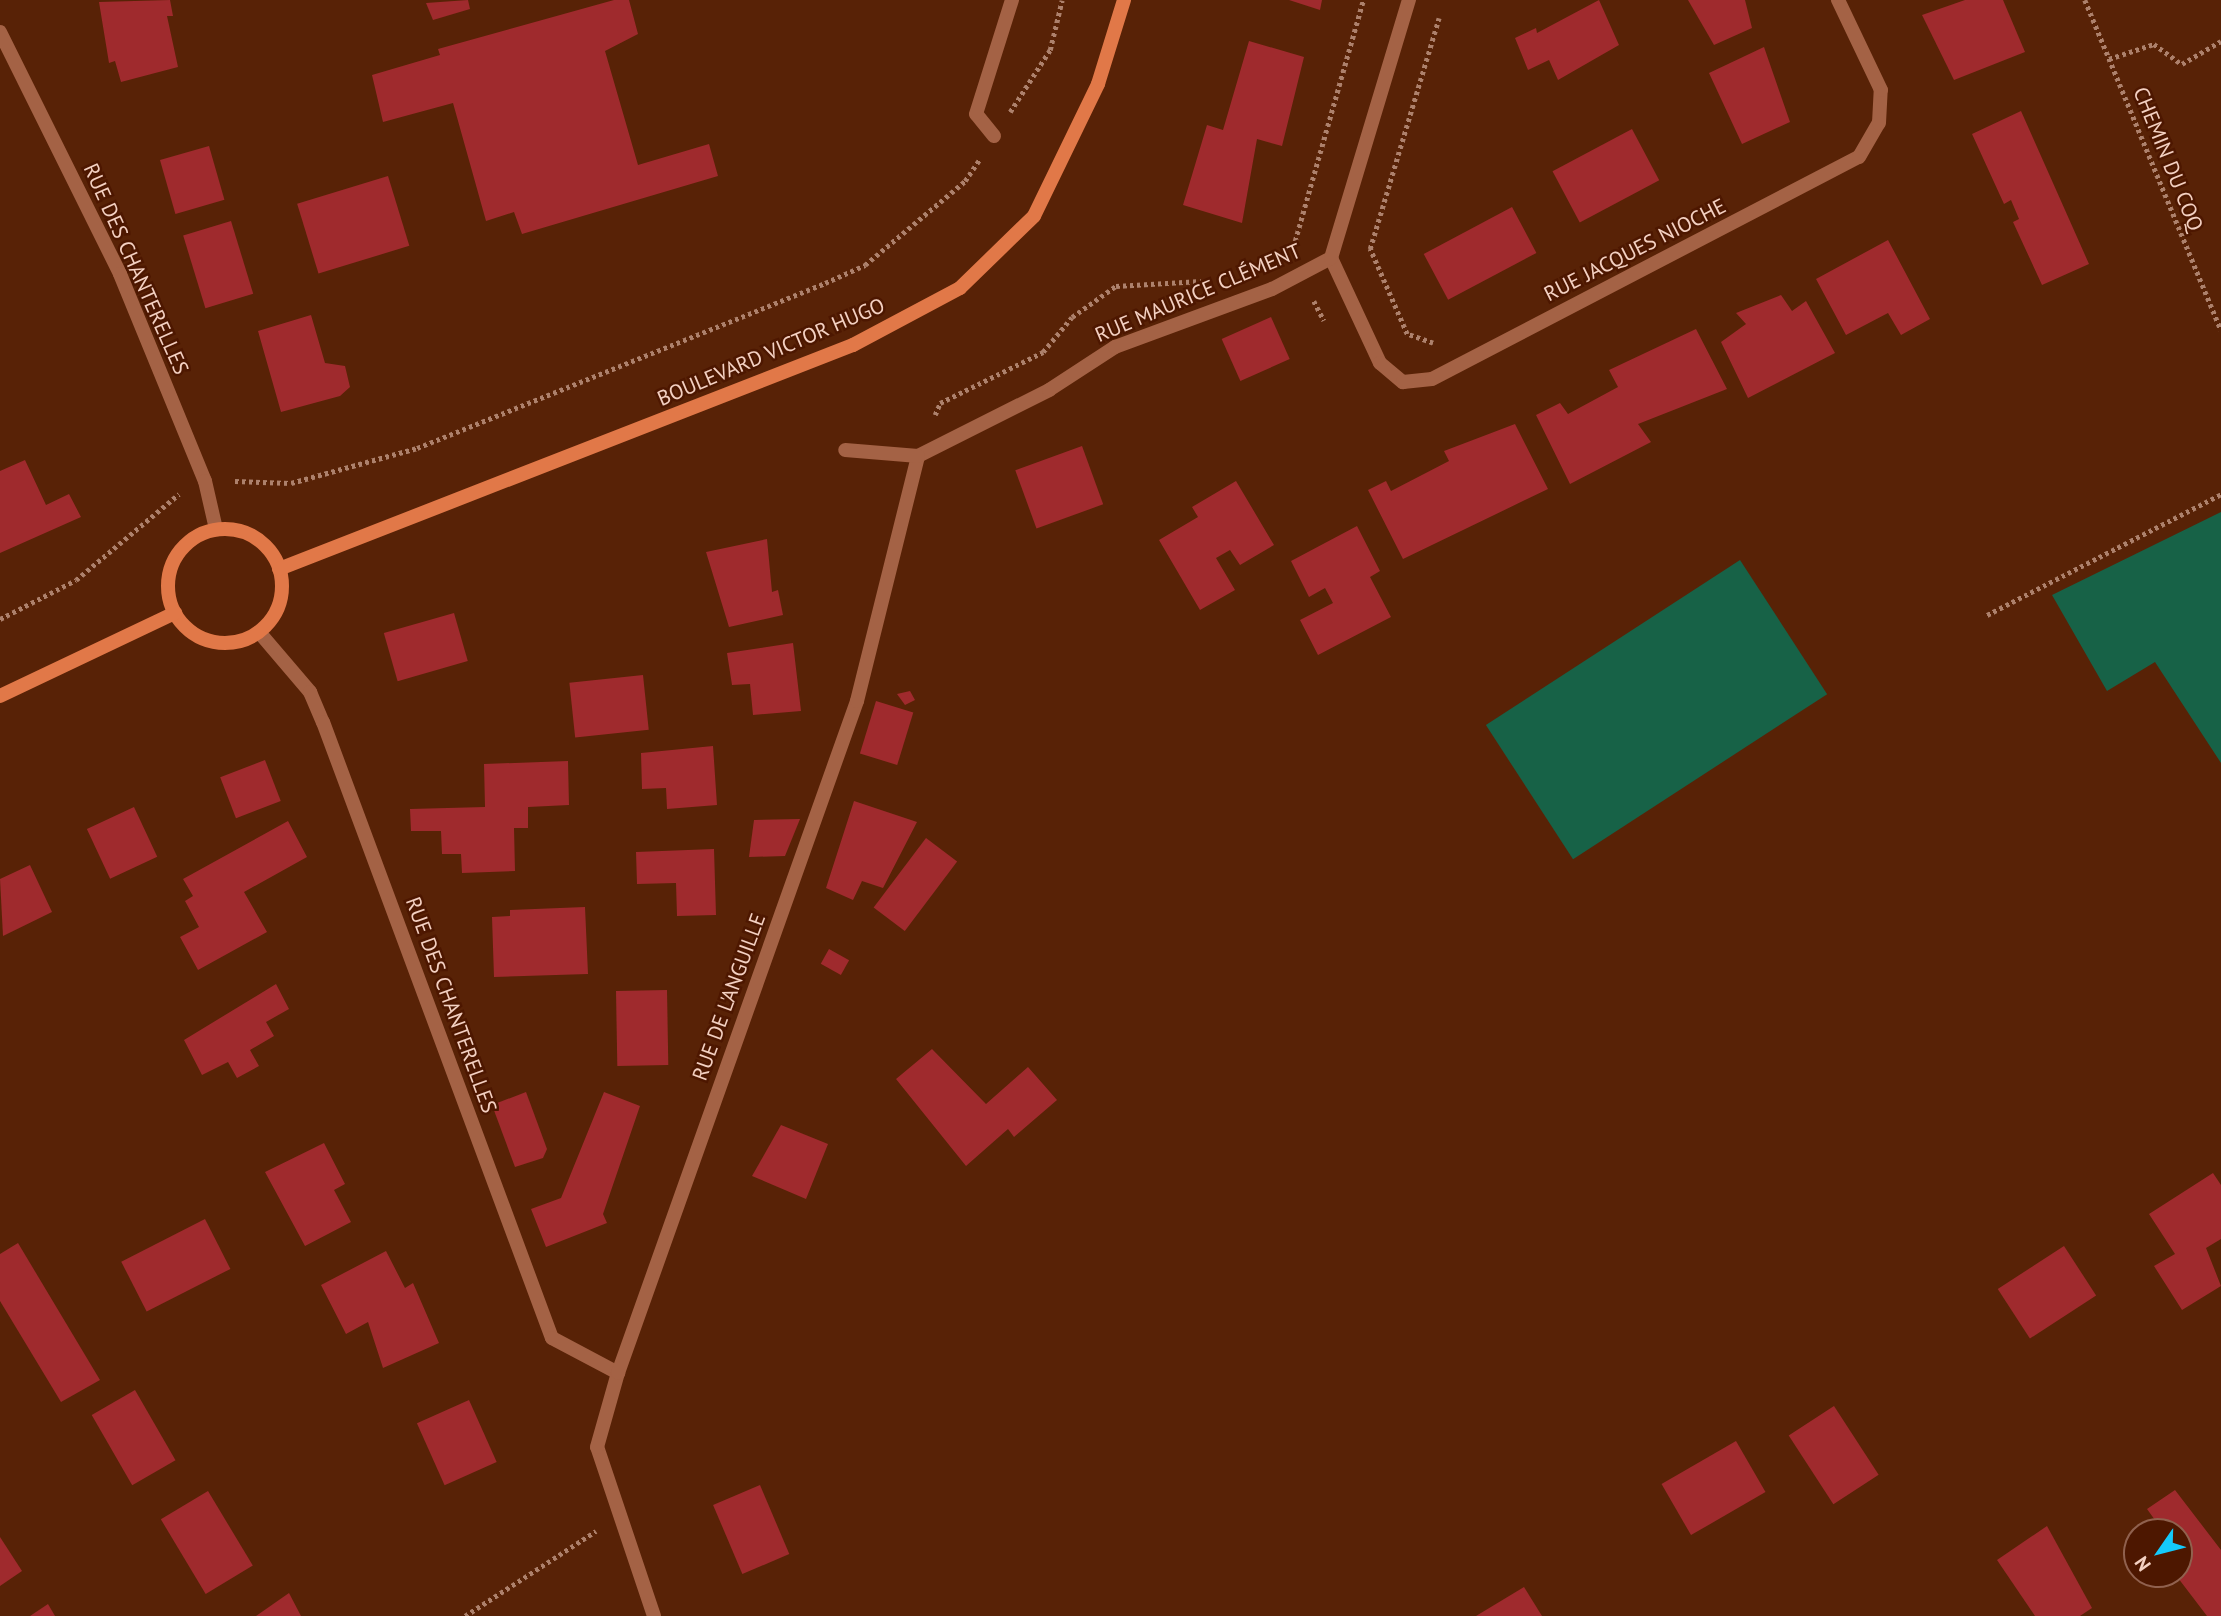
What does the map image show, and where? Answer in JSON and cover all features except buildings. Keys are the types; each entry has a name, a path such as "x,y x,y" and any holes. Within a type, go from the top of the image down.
{"main road":[{"name":"BOULEVARD VICTOR HUGO","path":"279,569 853,345 960,288 1034,216 1093,97 1124,0"},
{"path":"216,529 262,542 279,569 279,604 259,632 241,641 213,641 186,629 175,613 169,596 173,560 199,535 216,529"},
{"path":"0,696 175,613"}],"street":[{"path":"994,136 976,114 1012,0"},
{"name":"RUE MAURICE CLÉMENT","path":"918,456 1049,390 1115,347 1272,289 1331,258 1410,0"},
{"name":"RUE JACQUES NIOCHE","path":"1331,258 1380,363 1403,382 1432,379 1859,157 1879,123 1881,90 1838,0"},
{"name":"RUE DES CHANTERELLES","path":"0,33 120,274 206,483 216,529"},
{"path":"845,450 918,456"},
{"name":"RUE DE L'ANGUILLE","path":"654,1616 597,1447 618,1373 857,701 918,456"},
{"name":"RUE DES CHANTERELLES","path":"259,632 310,692 323,722 552,1338 618,1373"}],"path":[{"path":"0,619 76,580 141,522 206,483 291,483 417,448 865,265 965,181 1050,50 1062,0"},
{"path":"1290,248 1363,0"},
{"name":"CHEMIN DU COQ","path":"2085,0 2221,330"},
{"path":"1439,18 1370,249 1407,334 1448,345"},
{"path":"2109,59 2154,44 2182,64 2221,41"},
{"path":"918,456 940,403 1043,352 1072,317 1116,286 1209,279"},
{"path":"1987,615 2221,494"},
{"path":"465,1616 620,1516"}],"green space":[{"path":"2221,512 2221,763 2155,662 2107,691 2052,595"},
{"path":"1740,560 1827,694 1573,859 1486,725"}]}
